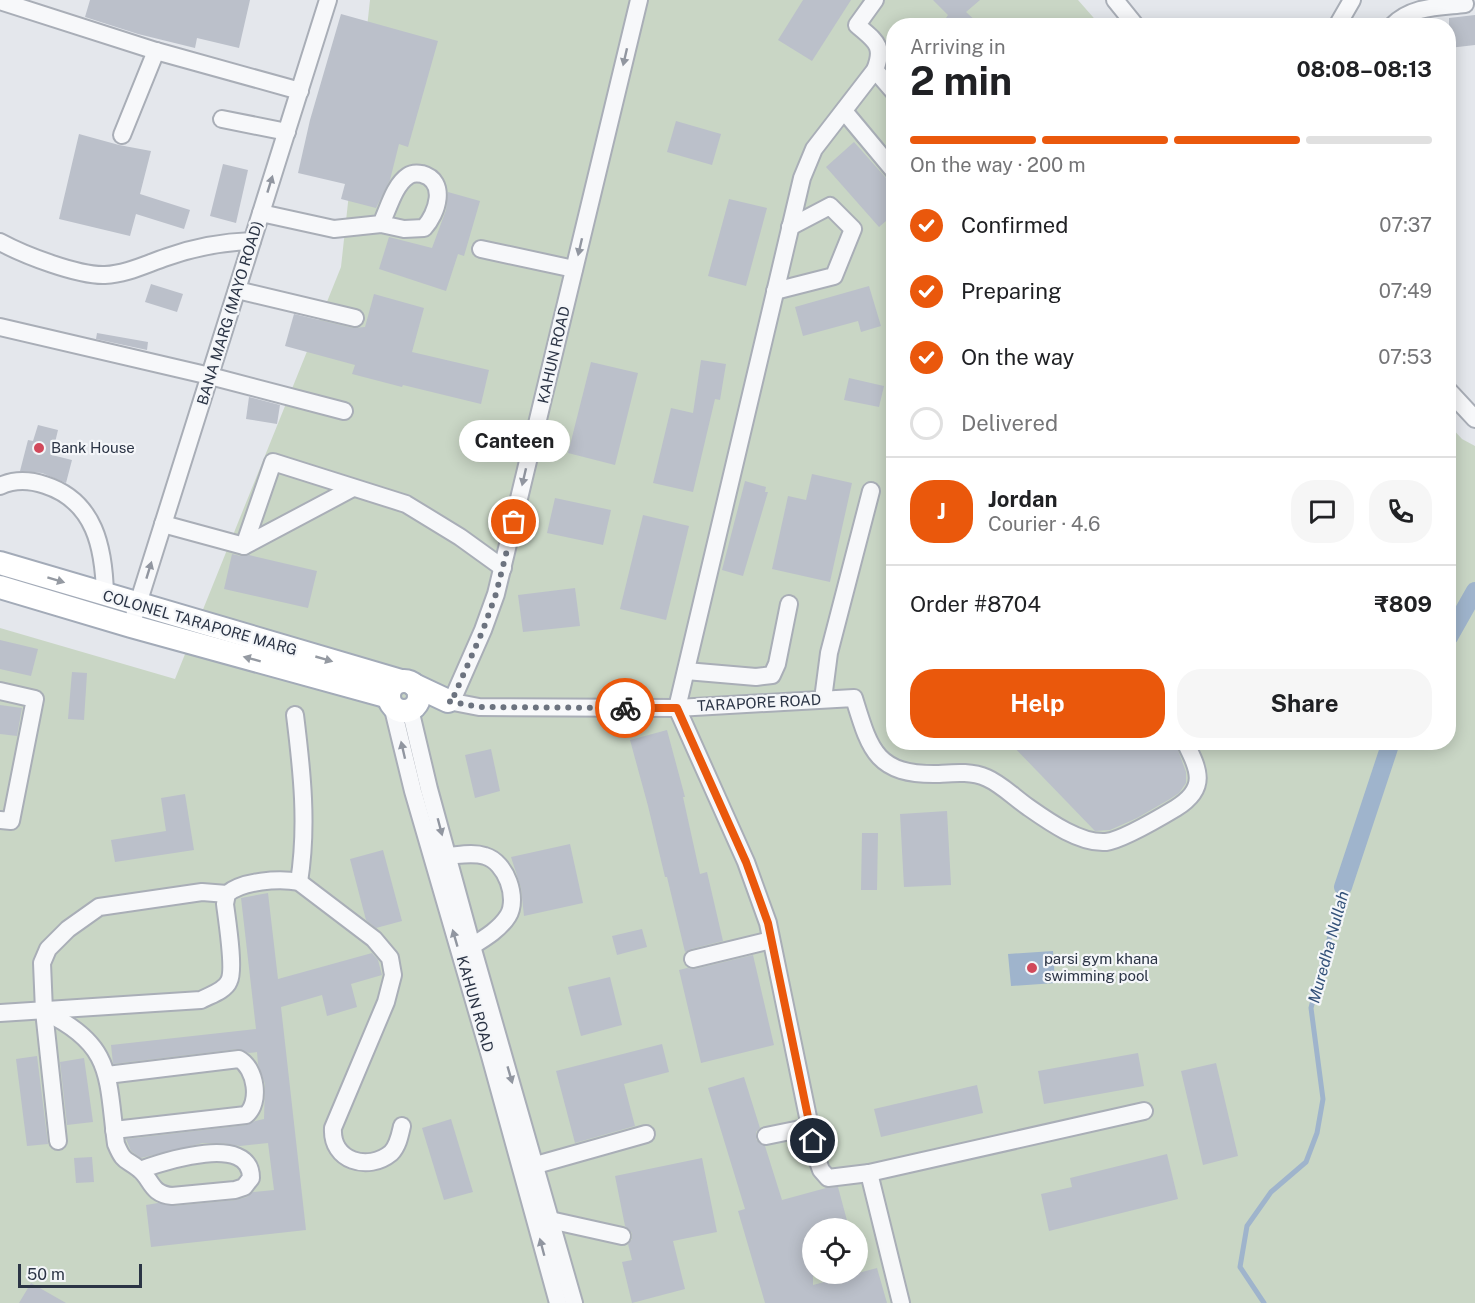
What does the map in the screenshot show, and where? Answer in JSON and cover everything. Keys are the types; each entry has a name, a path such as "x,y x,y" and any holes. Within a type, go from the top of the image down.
{"main road":[{"name":"COLONEL TARAPORE MARG","path":"0,563 105,595 135,615"},
{"name":"COLONEL TARAPORE MARG","path":"0,586 135,615 403,697"},
{"path":"403,697 448,701"}],"street":[{"name":"BANA MARG (MAYO ROAD)","path":"135,615 328,0"},
{"name":"KAHUN ROAD","path":"448,701 454,696 483,630 503,568 639,0"},
{"path":"875,0 857,25 876,42 879,48 879,57 874,70 814,149 807,162 677,708 746,862 768,923 810,1127 821,1170 828,1178 869,1173 1144,1111"},
{"path":"1115,0 1130,18"},
{"path":"1342,18 1352,0"},
{"path":"8,2 156,51 300,91"},
{"path":"1399,18 1417,9 1465,4"},
{"path":"122,135 156,51"},
{"path":"874,70 886,83"},
{"path":"844,111 886,161"},
{"path":"222,119 287,132"},
{"path":"775,291 834,276 853,229 830,206 790,227"},
{"path":"261,213 334,229 381,224"},
{"path":"0,242 76,271 104,275 130,271 199,247 224,242 252,241"},
{"path":"481,249 574,269"},
{"path":"237,290 355,318"},
{"path":"0,327 210,376 344,411"},
{"path":"1456,398 1475,418"},
{"path":"244,546 273,462 406,504 460,537 503,568"},
{"path":"0,486 19,480 34,482 73,498 84,511 97,537 105,570 105,595"},
{"path":"163,524 244,546 353,488"},
{"path":"823,699 829,653 871,490"},
{"path":"686,671 756,677 772,675 777,664 789,604"},
{"path":"0,691 35,699 11,822 0,820"},
{"name":"KAHUN ROAD","path":"403,697 574,1303"},
{"name":"KAHUN ROAD","path":"403,697 413,792 490,1056 558,1303"},
{"name":"TARAPORE ROAD","path":"448,701 479,707 677,708 854,698 863,729 876,754 885,764 901,771 933,774 968,773 988,779 1066,831 1095,841 1108,842 1160,818 1184,803 1194,791 1198,779 1198,770 1189,750"},
{"path":"295,715 304,815 304,852 299,882"},
{"path":"448,856 471,854 489,856 503,871 511,891 512,903 507,919 472,946"},
{"path":"0,1013 201,1000 220,990 229,982 232,971 225,904 227,894 236,887 286,879 299,882 374,939 390,958 393,975 386,1002 333,1128 332,1140 336,1149 350,1160 363,1162 379,1159 392,1152 402,1126"},
{"path":"58,1141 44,1011 42,963 44,956 54,942 87,914 99,907 202,892 227,894"},
{"path":"693,959 771,940"},
{"path":"44,1011 76,1029 91,1043 101,1059 107,1075 117,1144 124,1160 140,1170 156,1191 172,1196 235,1190 244,1187 252,1178 247,1161 233,1154 218,1153 172,1159 140,1170"},
{"path":"107,1075 239,1059 248,1068 254,1086 254,1106 246,1115 114,1130"},
{"path":"765,1136 810,1127"},
{"path":"536,1165 646,1134"},
{"path":"869,1173 901,1303"},
{"path":"550,1220 622,1236"}],"green space":[{"path":"370,0 1078,0 1094,18 886,18 886,750 1456,750 1456,433 1462,439 1475,446 1475,1303 0,1303 0,628 175,679 341,267"}],"water":[{"name":"parsi gym khana swimming pool","path":"1053,951 1055,983 1011,986 1008,954"}],"building":[{"path":"90,0 250,0 239,48 197,38 195,48 138,34 85,17"},
{"path":"803,0 851,0 812,61 778,40"},
{"path":"933,0 980,0 966,12 972,18 946,18 948,15"},
{"path":"341,14 438,41 408,147 399,144 390,180 376,208 341,199 345,184 298,173 310,120"},
{"path":"1475,15 1475,45 1456,47 1456,18 1449,18"},
{"path":"676,121 721,134 712,165 667,152"},
{"path":"79,134 151,151 140,194 190,210 184,229 136,214 130,236 59,219"},
{"path":"854,142 886,178 886,221 879,227 826,167"},
{"path":"223,164 248,170 236,223 210,216"},
{"path":"448,192 480,201 464,256 458,254 446,291 379,269 389,237 432,248 446,210"},
{"path":"729,199 767,208 746,286 708,276"},
{"path":"151,284 183,294 177,312 145,302"},
{"path":"869,286 881,326 861,332 858,321 803,336 795,307"},
{"path":"374,294 424,308 412,352 489,370 481,404 352,374 355,365 285,346 294,314 353,328 365,327"},
{"path":"97,333 148,342 147,350 96,339"},
{"path":"701,360 726,364 720,400 715,399 693,492 653,483 671,408 693,413"},
{"path":"591,362 638,373 615,465 568,453"},
{"path":"849,378 884,386 879,407 844,400"},
{"path":"249,397 280,405 277,424 246,419"},
{"name":"Bank House","path":"38,425 58,430 52,455 72,460 66,483 42,473 20,471 28,440 33,441"},
{"path":"812,474 852,483 830,582 772,569 788,496 806,500"},
{"path":"745,481 766,487 765,492 768,492 743,576 722,570"},
{"path":"555,498 611,510 603,545 547,533"},
{"path":"643,515 689,526 666,620 620,609"},
{"path":"232,554 249,555 317,571 308,608 224,589"},
{"path":"575,588 580,626 523,632 518,595"},
{"path":"0,640 38,649 31,676 0,669"},
{"path":"72,672 87,673 84,720 68,719"},
{"path":"0,705 22,708 17,736 0,734"},
{"path":"667,730 685,797 683,797 700,874 707,872 723,941 685,952 630,740"},
{"path":"491,749 500,791 475,798 465,755"},
{"path":"1017,750 1178,750 1186,772 1186,783 1179,793 1137,818 1110,830 1095,831"},
{"path":"185,794 194,850 115,862 111,840 166,831 161,798"},
{"path":"947,811 951,885 904,887 900,814"},
{"path":"862,833 878,833 877,890 861,890"},
{"path":"570,844 583,903 524,916 521,888 511,857"},
{"path":"383,850 402,921 376,928 366,920 350,859"},
{"path":"268,893 278,979 372,953 378,960 382,975 351,984 357,1007 327,1016 322,995 281,1007 306,1230 151,1247 146,1205 158,1203 173,1206 236,1200 247,1197 253,1192 274,1190 268,1143 240,1146 203,1143 141,1158 131,1151 126,1139 247,1125 264,1119 265,1084 258,1064 257,1052 249,1053 238,1049 113,1064 111,1045 256,1029 241,898"},
{"path":"642,929 647,947 617,955 612,936"},
{"path":"753,955 774,1045 701,1063 679,970 695,969"},
{"path":"610,977 622,1025 581,1036 568,987"},
{"path":"662,1044 669,1072 624,1084 635,1126 575,1143 556,1071"},
{"path":"1138,1053 1144,1086 1044,1104 1038,1071"},
{"path":"37,1056 48,1144 27,1146 16,1059"},
{"path":"84,1058 93,1122 67,1125 60,1062"},
{"path":"1216,1063 1238,1156 1203,1165 1181,1071"},
{"path":"744,1077 760,1128 756,1132 756,1139 765,1146 782,1200 838,1187 846,1218 802,1218 802,1284 868,1284 868,1270 877,1268 887,1303 765,1303 738,1211 745,1209 708,1088"},
{"path":"977,1085 983,1113 881,1137 874,1109"},
{"path":"451,1119 473,1192 444,1200 422,1128"},
{"path":"1167,1154 1178,1199 1049,1231 1041,1194 1072,1187 1070,1178"},
{"path":"92,1157 94,1182 76,1183 74,1158"},
{"path":"702,1158 717,1232 673,1241 685,1289 632,1303 622,1262 632,1260 628,1244 632,1239 632,1233 625,1226 615,1176"},
{"path":"31,1283 66,1303 19,1303"}],"waterway":[{"name":"Muredha Nullah","path":"1456,625 1475,591"},
{"name":"Muredha Nullah","path":"1343,887 1388,750"},
{"name":"Muredha Nullah","path":"1264,1303 1240,1267 1247,1226 1271,1192 1306,1162 1317,1133 1323,1099 1311,1008 1343,887"}],"way so far":[{"path":"514,522 496,594 483,630 454,696 448,701 479,707 625,708"}],"place":[{"name":"Bank House","path":"39,448"},
{"name":"Canteen","path":"514,522"},
{"name":"parsi gym khana swimming pool","path":"1032,968"}],"route":[{"path":"625,708 677,708 746,862 768,923 813,1141"}]}
